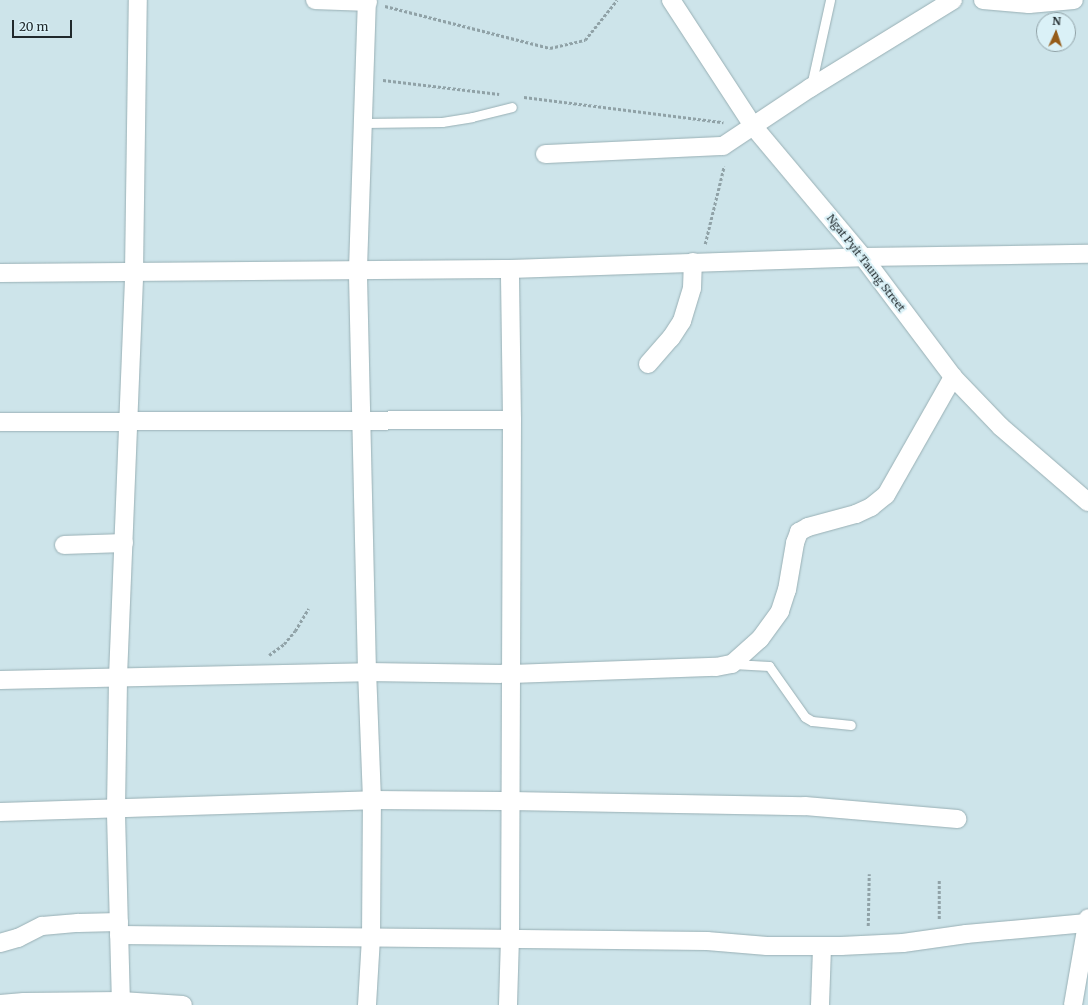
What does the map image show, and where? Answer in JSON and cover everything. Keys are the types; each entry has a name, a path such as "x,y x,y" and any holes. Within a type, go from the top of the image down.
{"street":[{"path":"121,1003 116,808 118,677 134,272 138,0"},
{"path":"315,0 368,1 358,269 367,672 372,800 371,937 367,1005"},
{"name":"Ngat Pyit Taung Street","path":"672,0 753,126 863,257 953,377 1001,427 1084,496"},
{"path":"545,154 723,146 810,88 952,0"},
{"path":"984,0 1029,4 1074,0"},
{"path":"0,273 510,269 863,257 1088,254"},
{"path":"648,364 671,338 682,320 692,288 697,262"},
{"path":"508,1005 510,939 512,420 510,269"},
{"path":"0,680 367,672 511,674 716,668 732,664 760,639 780,611 787,590 795,543 799,532 808,527 856,514 871,507 886,495 953,377"},
{"path":"0,422 512,420"},
{"path":"64,544 124,543"},
{"path":"0,812 372,800 510,801 805,806 957,819"},
{"path":"0,943 18,938 42,926 78,923 119,928 371,937 707,941 767,946 822,946 868,945 1088,921 1072,1005"},
{"path":"820,1005 822,946"},
{"path":"0,1004 24,1002 183,1005"}],"lane":[{"path":"810,88 830,0"},
{"path":"364,123 442,122 472,117 512,107"},
{"path":"732,664 769,666 805,717 812,721 851,725"}],"path":[{"path":"368,1 550,48 585,40 617,0"},
{"path":"366,77 500,94"},
{"path":"516,96 753,126"},
{"path":"697,262 726,161 723,146"},
{"path":"265,657 284,644 295,631 308,609"},
{"path":"868,945 869,874"},
{"path":"939,880 939,938"}]}
